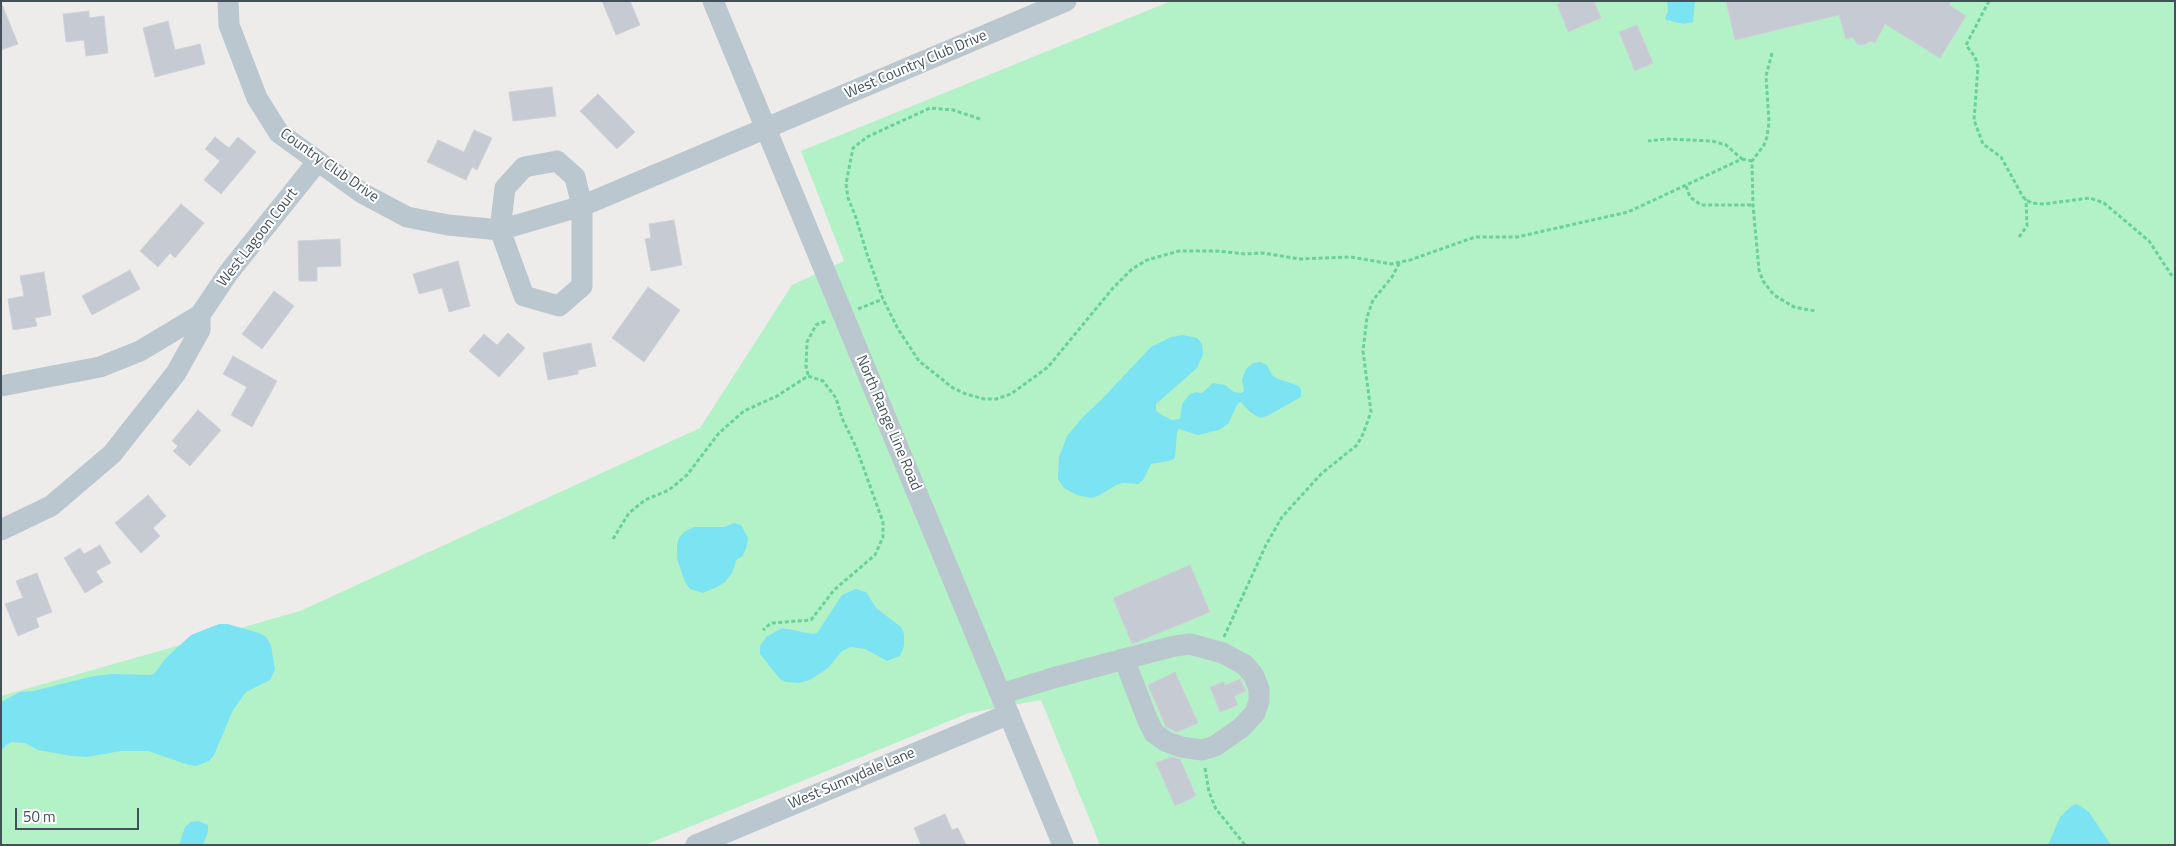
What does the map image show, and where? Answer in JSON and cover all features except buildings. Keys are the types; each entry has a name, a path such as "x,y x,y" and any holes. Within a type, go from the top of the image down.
{"street":[{"name":"Country Club Drive","path":"228,1 230,25 257,98 279,133 362,193 407,216 448,225 500,230 582,206 765,128"},
{"name":"North Range Line Road","path":"713,1 1063,845"},
{"name":"West Country Club Drive","path":"765,128 1066,1"},
{"name":"West Lagoon Court","path":"1,386 100,367 140,351 200,315 229,272 318,161"},
{"path":"557,161 575,177 582,206 582,286 559,306 524,296 500,230 505,188 524,167 557,161"},
{"name":"West Lagoon Court","path":"1,530 51,506 112,454 176,373 200,330 200,315"},
{"path":"1001,694 1124,659 1190,644 1219,652 1245,665 1254,676 1259,689 1259,701 1255,713 1241,728 1215,746 1202,750 1181,747 1165,741 1154,733 1124,659"},
{"name":"West Sunnydale Lane","path":"696,845 1009,714"}],"path":[{"path":"1988,1 1966,45 1975,57 1978,67 1974,120 1983,144 2001,157 2026,199 2031,203 2044,204 2090,198 2104,203 2149,241 2172,276"},
{"path":"1772,53 1766,76 1769,122 1767,137 1764,145 1752,162 1752,205 1759,270 1763,280 1774,295 1794,307 1815,311"},
{"path":"980,119 953,110 930,108 866,136 853,148 846,184 848,198 883,298 898,329 919,361 953,388 984,399 996,399 1011,394 1048,367 1113,288 1132,269 1147,260 1179,251 1218,251 1245,254 1263,253 1300,259 1351,258 1390,264 1476,237 1518,237 1628,212 1742,159"},
{"path":"1648,142 1666,140 1712,141 1726,145 1742,159 1752,162"},
{"path":"1686,186 1690,196 1701,205 1752,205"},
{"path":"2019,237 2027,226 2026,199"},
{"path":"1219,652 1230,622 1282,517 1321,474 1357,445 1363,434 1371,412 1363,352 1367,317 1373,300 1392,277 1400,262"},
{"path":"857,309 883,298"},
{"path":"808,376 806,366 809,336 816,325 829,320"},
{"path":"613,539 629,513 645,500 669,490 687,475 720,433 744,411 777,396 808,376"},
{"path":"763,630 771,624 811,620 834,590 875,555 883,537 883,522 836,398 823,381 808,376"},
{"path":"1202,750 1209,792 1216,809 1245,845"}],"green space":[{"path":"1171,1 2175,1 2175,845 1100,845 1041,700 969,713 645,845 1,845 1,696 300,611 700,428 792,285 844,261 801,151"}],"water":[{"path":"1667,1 1695,1 1693,22 1684,24 1666,20 1668,11"},
{"path":"1183,335 1197,338 1202,343 1203,354 1197,368 1156,404 1156,411 1162,415 1172,420 1180,419 1182,404 1189,395 1195,392 1202,393 1213,383 1225,385 1234,392 1241,393 1244,391 1242,380 1246,369 1253,363 1260,362 1267,365 1272,375 1278,379 1299,386 1301,397 1260,418 1250,412 1241,402 1238,403 1228,424 1219,430 1198,435 1179,429 1177,432 1175,458 1151,464 1143,480 1138,484 1123,483 1116,485 1091,498 1077,495 1064,488 1058,479 1059,457 1067,436 1151,347 1171,337"},
{"path":"734,523 741,525 748,538 746,549 742,557 737,559 732,573 725,582 703,593 690,589 685,582 677,559 679,538 684,532 694,527 724,527"},
{"path":"856,589 866,592 876,608 901,627 904,634 904,646 900,656 887,661 865,649 851,647 842,651 828,668 810,680 799,683 786,682 780,679 760,654 760,646 766,637 782,628 813,634 817,633 842,595"},
{"path":"219,624 228,624 259,633 266,637 271,645 275,670 270,680 246,692 233,710 214,755 209,761 196,766 189,765 148,751 121,751 87,757 72,756 38,750 25,743 12,742 1,751 1,702 20,692 33,691 94,676 112,674 150,675 155,673 165,659 191,635"},
{"path":"2077,804 2089,812 2111,845 2048,845 2060,817 2071,806"},
{"path":"198,821 208,825 208,832 203,845 179,845 185,827 191,822"}]}
